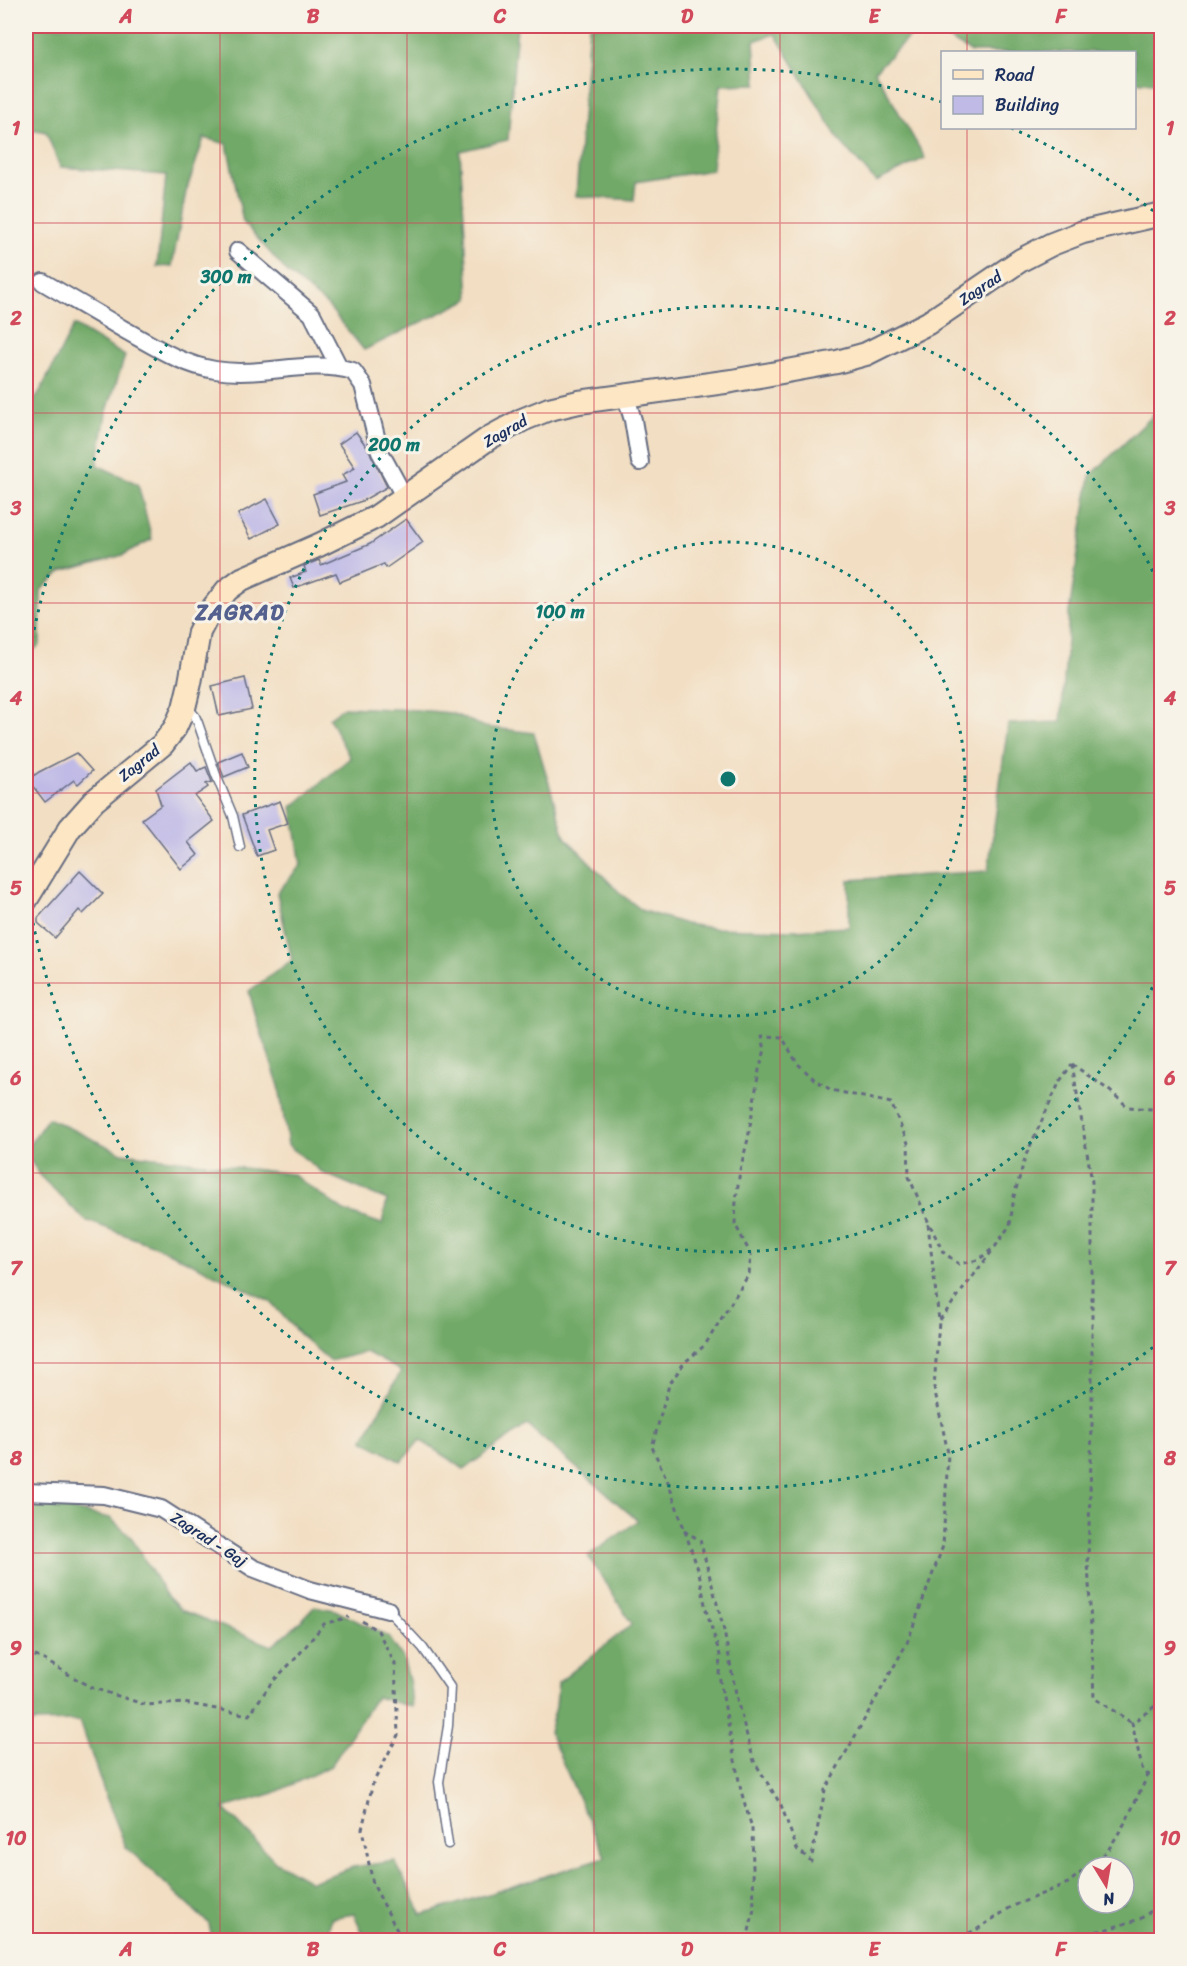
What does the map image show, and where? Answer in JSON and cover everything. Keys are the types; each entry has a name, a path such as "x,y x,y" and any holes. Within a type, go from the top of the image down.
{"main road":[{"name":"Zagrad","path":"26,900 70,828 94,801 163,744 175,728 184,705 199,632 209,613 227,590 242,579 376,517 489,438 522,420 549,409 825,364 866,354 928,323 1021,260 1052,244 1083,232 1161,214"}],"street":[{"path":"238,251 312,314 339,367"},
{"path":"43,282 175,359 216,370 255,372 303,365 339,367 353,371 363,385 380,452 405,498"},
{"path":"626,397 633,420 640,462"},
{"name":"Zagrad - Gaj","path":"26,1492 104,1495 161,1509 253,1568 310,1590 388,1610"}],"lane":[{"path":"184,705 195,716 198,723 233,816 240,847"},
{"path":"388,1610 423,1648 450,1687 448,1726 438,1782 448,1844"}],"path":[{"path":"747,1941 754,1909 752,1828 741,1791 731,1740 719,1675 720,1655 706,1610 699,1572 668,1482 652,1447 669,1385 684,1363 705,1345 749,1274 751,1254 735,1224 735,1200 759,1070 765,1050 762,1036 782,1037 797,1063 814,1079 831,1090 891,1103 908,1143 909,1176 943,1252 959,1263 978,1260 995,1247"},
{"path":"1072,1064 1128,1107 1161,1110"},
{"path":"939,1321 1010,1225 1014,1196 1026,1155 1060,1081 1072,1064"},
{"path":"1072,1064 1092,1182 1092,1403 1088,1560 1094,1698 1132,1723 1142,1768 1148,1774"},
{"path":"684,1531 700,1540 723,1626 738,1704 754,1761 781,1805 796,1849 811,1861 825,1790 907,1643 943,1546 948,1452 934,1387 939,1321 928,1221"},
{"path":"26,1653 41,1658 90,1687 146,1705 184,1703 249,1715 272,1682 296,1658 324,1624 354,1616 378,1631 396,1664 398,1735 373,1783 362,1828 373,1884 402,1941"},
{"path":"1132,1723 1161,1701"},
{"path":"1148,1774 1161,1772"},
{"path":"1103,1855 1126,1821 1148,1774"},
{"path":"952,1941 976,1930 1011,1907 1068,1883 1076,1877"},
{"path":"998,1941 1071,1936 1104,1930 1140,1918 1161,1902"}],"green space":[{"path":"26,26 517,26 508,140 460,151 469,299 364,350 328,306 287,272 243,222 227,144 204,138 186,192 172,266 157,267 166,175 60,167 46,132 26,128"},
{"path":"589,26 920,26 875,71 925,158 876,182 839,140 775,34 754,41 757,84 721,85 712,170 636,182 634,200 576,196"},
{"path":"926,26 1161,26 1161,84 1136,81 1136,51 969,51"},
{"path":"74,325 125,356 106,414 97,465 138,484 152,539 123,555 61,572 41,590 40,645 26,656 26,403 37,397"},
{"path":"1161,408 1161,1940 366,1940 354,1914 331,1918 327,1940 212,1940 209,1924 126,1847 80,1721 33,1722 26,1737 26,1505 63,1508 110,1518 131,1537 166,1595 181,1610 272,1646 315,1606 335,1610 389,1637 403,1658 410,1684 412,1707 376,1697 331,1766 274,1793 224,1808 276,1862 311,1882 353,1867 395,1861 422,1915 605,1857 549,1732 556,1707 558,1683 632,1624 588,1556 638,1521 527,1425 464,1469 420,1440 401,1462 363,1440 401,1371 366,1352 330,1361 299,1334 270,1301 160,1248 85,1220 42,1178 26,1154 26,1149 48,1118 122,1153 292,1174 344,1211 382,1224 387,1200 323,1173 288,1145 279,1086 249,991 292,960 277,893 301,865 292,807 350,758 329,718 344,707 451,713 485,727 534,733 565,837 621,894 643,911 686,924 713,928 794,930 849,927 849,880 988,871 1008,724 1061,722 1069,612 1090,476"}],"building":[{"path":"356,432 369,450 387,487 362,501 320,515 313,494 346,482 342,475 355,468 339,444"},
{"path":"267,499 280,524 251,539 238,514"},
{"path":"406,519 423,542 386,568 384,564 340,582 336,573 294,588 290,578 306,572 304,566 319,560 321,565 370,544"},
{"path":"245,678 252,709 219,716 212,686"},
{"path":"242,752 248,767 224,777 218,762"},
{"path":"76,753 92,771 78,784 74,780 45,802 28,780"},
{"path":"191,762 197,771 206,767 212,782 206,784 208,787 195,796 214,821 188,842 198,855 181,869 142,819 161,805 156,789"},
{"path":"280,801 288,823 267,830 274,850 257,856 242,815"},
{"path":"80,871 103,894 83,914 79,910 55,938 38,923 38,918"}],"district":[{"name":"ZAGRAD","path":"240,612"}]}
